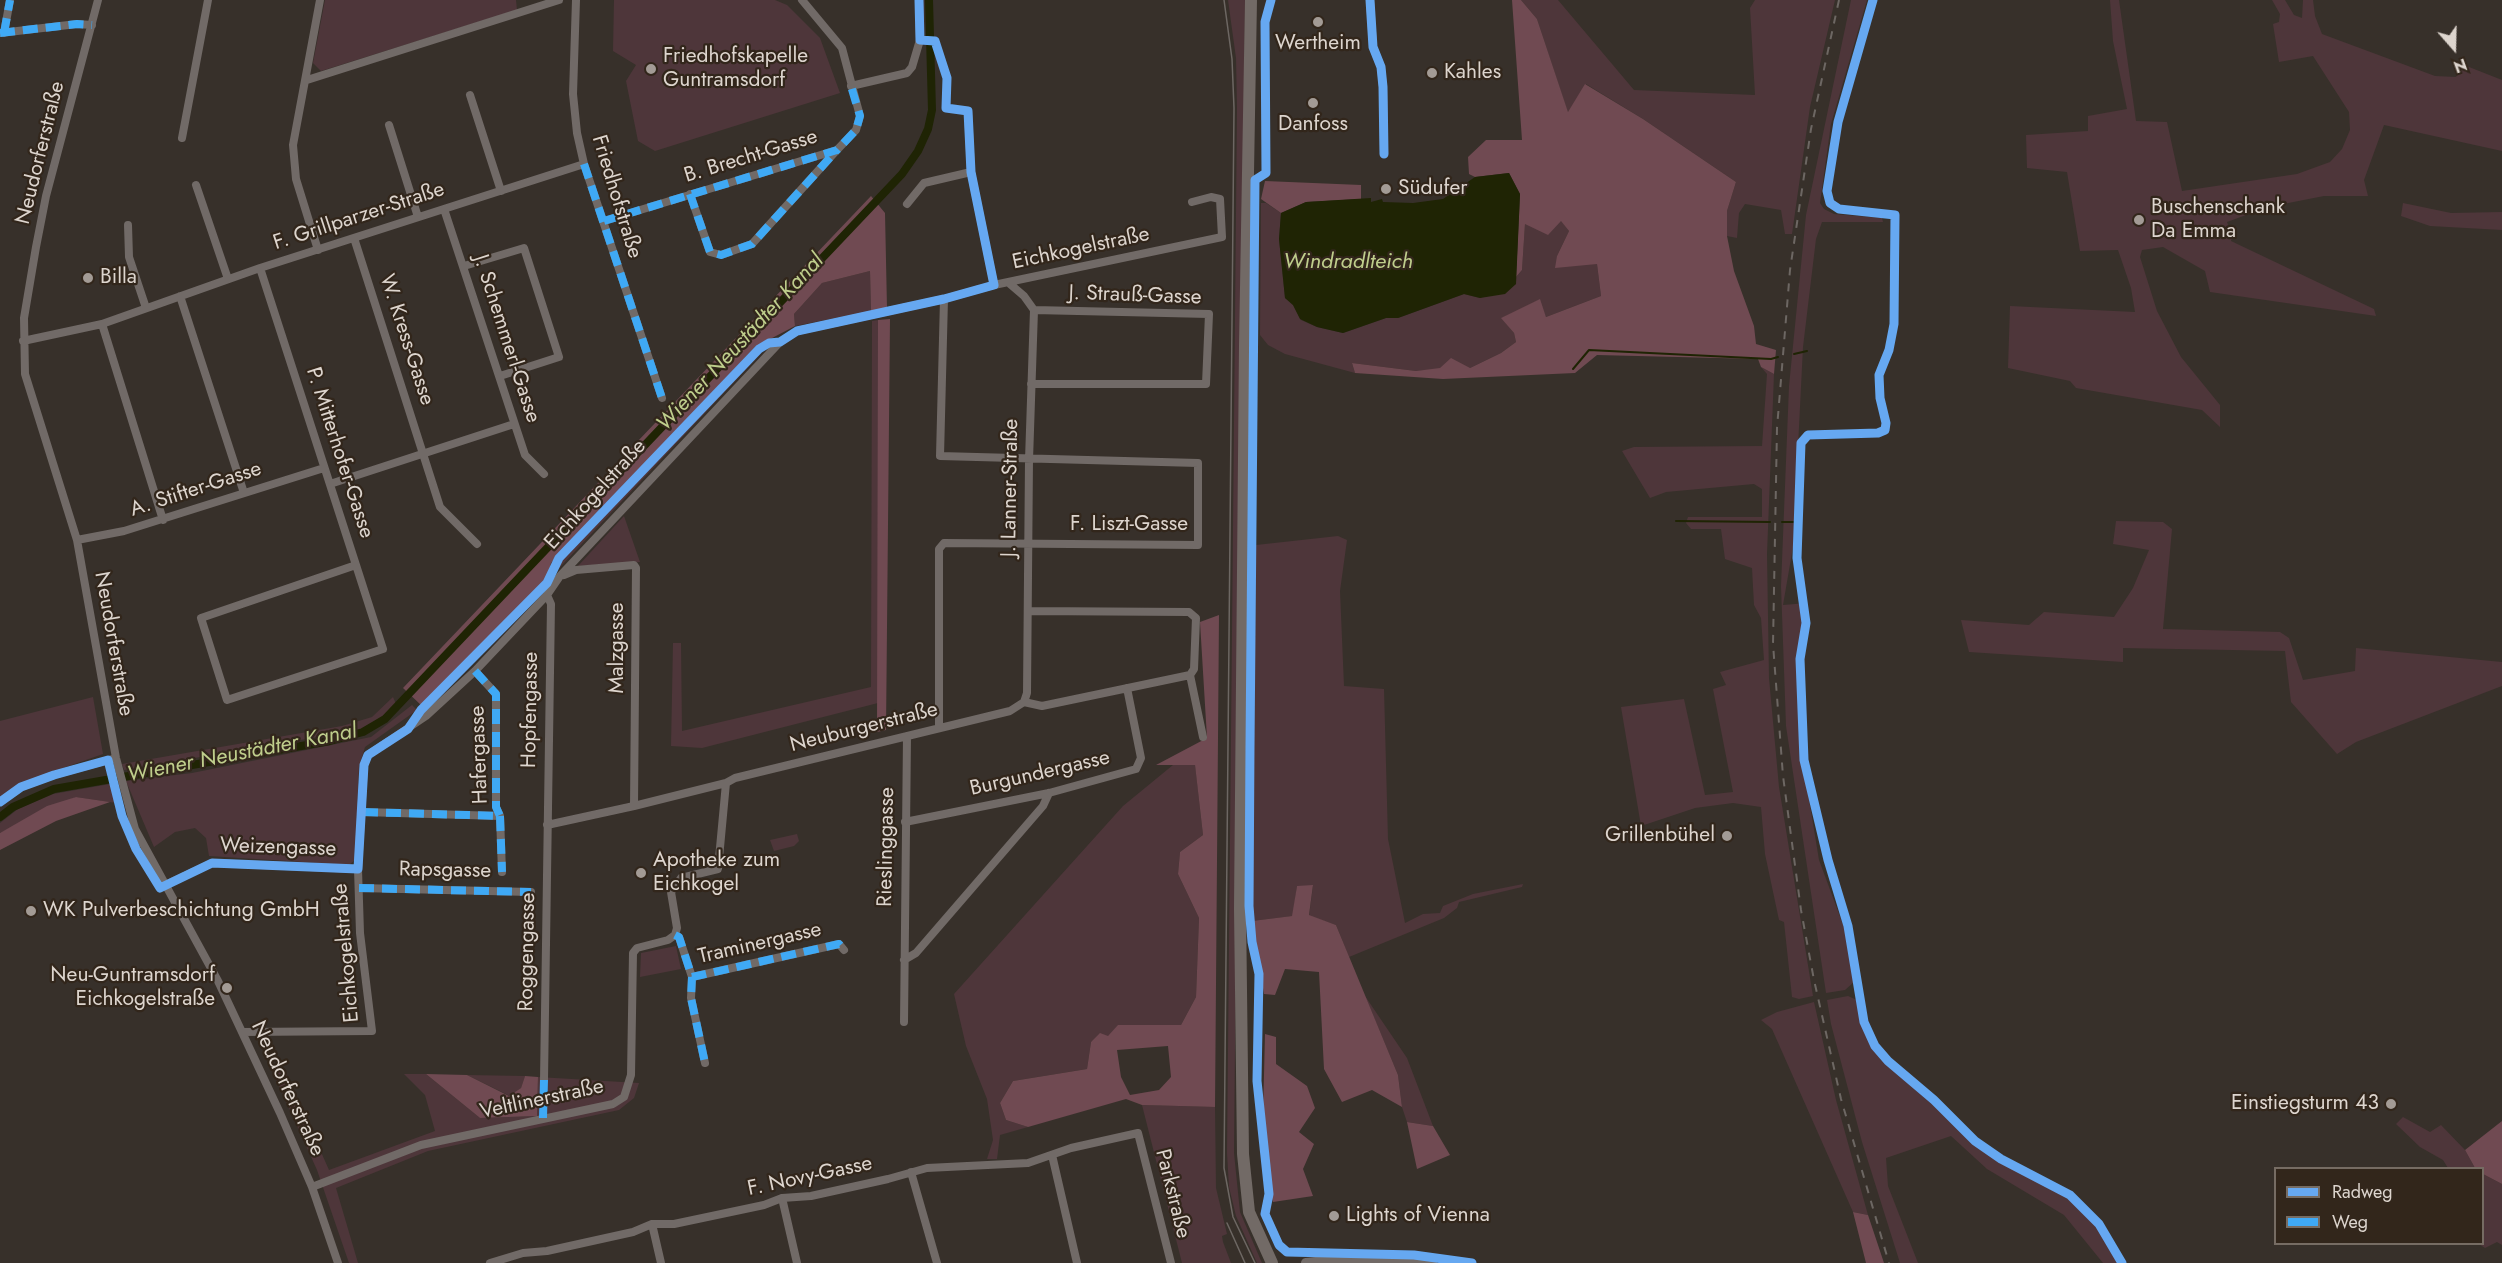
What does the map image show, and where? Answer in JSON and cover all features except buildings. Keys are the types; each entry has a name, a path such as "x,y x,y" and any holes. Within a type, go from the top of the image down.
{"main road":[{"path":"1251,0 1245,345 1240,908 1243,1154 1249,1212 1272,1263"}],"street":[{"path":"10,0 2,33 77,24 92,25"},
{"name":"Neudorferstraße","path":"98,0 46,196 24,318 23,341 31,398 77,540 116,760 135,829 218,981 242,1032 312,1187 338,1263"},
{"path":"182,138 208,0"},
{"path":"318,250 296,179 293,145 307,80 320,0"},
{"path":"307,80 559,0"},
{"name":"Friedhofstraße","path":"576,0 574,113 584,164 662,398"},
{"name":"B. Brecht-Gasse","path":"604,221 837,150 856,130 860,116 842,48 802,0"},
{"path":"851,86 906,73 912,67 920,40 919,0"},
{"path":"1370,0 1373,47 1381,68 1383,87 1384,154"},
{"path":"470,95 501,191"},
{"path":"968,111 971,172 994,285"},
{"path":"389,125 418,218"},
{"path":"690,194 710,252 721,255 752,244 837,150"},
{"name":"F. Grillparzer-Straße","path":"23,341 69,333 102,324 260,268 584,164"},
{"path":"907,204 924,183 971,172"},
{"path":"196,185 228,279"},
{"name":"Eichkogelstraße","path":"242,1032 372,1031 360,933 358,869 364,765 368,755 426,716 476,671 547,595 560,576 780,342 797,331 944,299 994,285 1010,284 1222,237 1220,199 1211,196 1192,202"},
{"name":"J. Schemmerl-Gasse","path":"444,209 525,455 544,474"},
{"path":"128,225 129,257 146,308"},
{"name":"W. Kress-Gasse","path":"354,238 440,507 477,544"},
{"path":"464,266 524,248 559,357 500,376"},
{"name":"P. Mitterhofer-Gasse","path":"260,268 356,565 382,649 227,699 201,618 356,565"},
{"path":"1010,284 1024,296 1034,310"},
{"path":"180,296 244,493"},
{"path":"944,299 940,456 1029,460"},
{"name":"J. Lanner-Straße","path":"1024,702 1027,693 1027,542 1034,310"},
{"name":"J. Strauß-Gasse","path":"1031,384 1206,384 1209,314 1034,310"},
{"path":"102,324 163,520"},
{"path":"330,484 514,424"},
{"name":"F. Liszt-Gasse","path":"1027,542 1198,545 1198,463 1029,460"},
{"name":"A. Stifter-Gasse","path":"77,540 124,531 163,520 324,468"},
{"path":"939,727 939,549 944,543 1027,542"},
{"name":"Malzgasse","path":"560,576 576,570 634,565 636,568 634,806"},
{"name":"Hopfengasse","path":"547,595 551,604 547,825"},
{"path":"1028,611 1189,612 1196,618 1194,669 1190,675 1203,737"},
{"name":"Hafergasse","path":"363,812 500,816 496,807 496,694 476,671"},
{"name":"Neuburgerstraße","path":"547,825 634,806 726,783 735,778 1010,711 1024,702 1042,706 1190,675"},
{"name":"Burgundergasse","path":"905,822 1049,793 1136,769 1141,758 1127,688"},
{"name":"Rieslinggasse","path":"904,1022 907,736"},
{"path":"0,802 21,787 54,775 116,760"},
{"path":"675,935 677,928 671,892 675,885 681,878 718,869 726,783"},
{"path":"904,960 916,953 1043,806 1049,793"},
{"name":"Rapsgasse","path":"500,816 502,872"},
{"name":"Roggengasse","path":"544,1080 547,825"},
{"name":"Weizengasse","path":"165,885 212,863 358,869"},
{"name":"Rapsgasse","path":"359,888 531,892"},
{"name":"Traminergasse","path":"675,935 679,937 692,977 839,944 844,950"},
{"name":"Veltlinerstraße","path":"312,1187 421,1144 613,1104 624,1097 631,1075 633,953 637,948 668,940 675,935"},
{"path":"692,977 691,998 705,1063"},
{"name":"F. Novy-Gasse","path":"490,1263 523,1253 547,1251 622,1234 652,1224 674,1224 764,1205 782,1198 811,1196 937,1167 1028,1163 1138,1133"},
{"name":"Parkstraße","path":"1138,1133 1171,1263"},
{"path":"1052,1155 1077,1263"},
{"path":"911,1172 937,1263"},
{"path":"782,1198 797,1263"},
{"path":"652,1224 661,1263"},
{"path":"523,1253 527,1263"},
{"path":"1305,1263 1354,1258 1432,1263"}],"shaded area":[{"path":"325,0 516,0 517,10 321,71 313,63"},
{"path":"614,0 775,0 787,5 820,38 840,93 655,151 638,141 626,81 636,65 613,51"},
{"path":"1228,0 1245,0 1234,1153 1240,1212 1262,1263 1257,1263 1236,1216 1229,1187 1227,1153 1237,108 1236,58"},
{"path":"1512,0 1521,0 1537,19 1568,112 1585,84 1643,119 1736,182 1727,211 1727,236 1734,271 1754,326 1756,344 1776,350 1774,374 1761,367 1758,359 1597,355 1575,373 1443,379 1355,373 1352,363 1416,371 1440,368 1451,358 1470,368 1501,353 1516,342 1514,333 1501,318 1540,299 1546,317 1601,296 1597,264 1555,268 1557,256 1569,231 1561,221 1548,235 1525,224 1522,270 1516,277 1520,194 1509,173 1475,177 1469,174 1468,157 1486,140 1522,140"},
{"path":"1521,0 1558,0 1634,90 1755,95 1750,8 1755,0 1835,0 1810,107 1792,234 1785,234 1781,210 1745,204 1739,213 1737,238 1727,236 1727,211 1736,182 1643,119 1586,84 1568,113 1537,19"},
{"path":"1851,0 1867,0 1831,124 1820,203 1824,209 1834,214 1882,218 1883,222 1822,222 1816,239 1803,347 1793,547 1783,605 1807,603 1809,621 1802,679 1805,750 1810,768 1804,769 1819,860 1845,930 1854,982 1845,990 1826,993 1786,726 1781,586 1789,386 1806,215"},
{"path":"2110,0 2119,0 2136,121 2167,122 2182,191 2297,174 2330,162 2342,149 2350,130 2349,112 2313,56 2279,62 2273,24 2279,22 2280,14 2272,0 2285,0 2294,15 2302,18 2303,0 2313,0 2315,16 2322,34 2435,76 2456,77 2464,65 2502,80 2502,151 2384,125 2364,180 2368,196 2324,196 2268,207 2227,222 2232,236 2231,241 2374,309 2376,316 2210,292 2205,271 2163,247 2142,250 2140,257 2157,311 2181,357 2220,405 2220,427 2202,410 2076,388 2070,381 2008,368 2010,306 2135,312 2131,288 2118,250 2080,251 2067,172 2027,168 2026,135 2088,131 2088,116 2127,109 2113,41"},
{"path":"1265,181 1361,185 1361,199 1306,202 1281,213 1261,199"},
{"path":"871,196 885,213 887,308 871,311 870,271 822,283 794,314 795,326 755,347 551,563 546,582 422,706 403,688"},
{"path":"1261,203 1266,203 1281,213 1279,239 1285,298 1293,305 1301,320 1317,327 1343,333 1386,318 1398,318 1464,294 1480,298 1516,284 1516,277 1522,270 1525,224 1561,220 1569,231 1557,256 1597,264 1601,296 1546,317 1539,300 1502,318 1514,333 1516,342 1501,353 1470,368 1416,371 1352,363 1355,373 1285,354 1268,345 1260,335"},
{"path":"2403,203 2451,213 2502,212 2502,230 2430,226 2401,216"},
{"path":"870,271 871,311 795,326 794,314 822,283"},
{"path":"890,319 886,730 877,732 878,320"},
{"path":"878,320 878,703 702,748 671,746 673,643 681,643 682,731 871,687 872,321"},
{"path":"755,347 766,348 546,582 551,563"},
{"path":"1761,367 1774,374 1767,554 1769,678 1779,787 1813,996 1799,999 1792,997 1784,922 1779,920 1765,854 1761,807 1733,803 1695,808 1641,826 1621,707 1684,699 1705,795 1733,792 1713,689 1726,685 1720,672 1764,660 1761,618 1754,605 1752,568 1725,559 1721,529 1691,529 1686,523 1688,517 1762,517 1762,489 1754,484 1666,492 1650,498 1622,451 1634,447 1762,446 1767,374"},
{"path":"624,516 640,562 578,566"},
{"path":"2116,521 2163,522 2172,529 2163,629 2280,632 2289,638 2303,680 2355,671 2356,648 2502,662 2502,686 2356,742 2337,754 2291,702 2285,651 2123,648 2123,662 1969,652 1961,620 2029,625 2044,612 2114,617 2133,588 2149,550 2113,544"},
{"path":"1338,536 1347,540 1340,591 1344,686 1384,689 1388,839 1405,923 1423,914 1440,913 1443,906 1473,894 1523,884 1522,887 1459,902 1457,908 1444,918 1349,957 1336,925 1309,916 1313,886 1297,886 1293,916 1252,921 1256,545"},
{"path":"1219,615 1215,1107 1142,1105 1126,1099 1028,1127 1006,1120 1000,1103 1013,1081 1087,1069 1091,1042 1100,1033 1108,1036 1118,1025 1181,1025 1196,997 1199,918 1178,874 1180,852 1203,835 1195,765 1156,765 1207,738 1200,622","holes":["1168,1046 1171,1077 1159,1090 1130,1095 1121,1077 1117,1050"]},
{"path":"93,697 103,754 23,782 0,799 0,721"},
{"path":"393,697 396,704 381,718 359,730 124,770 122,764 342,726 372,717"},
{"path":"412,705 417,710 365,747 359,767 355,860 349,865 209,856 206,838 195,828 175,832 154,847 126,781 192,773 371,737"},
{"path":"1195,764 1203,835 1180,852 1178,874 1199,918 1196,997 1181,1025 1108,1036 1091,1042 1087,1069 1013,1081 1000,1103 1006,1120 1028,1127 1000,1135 997,1159 987,1159 993,1140 987,1099 966,1046 954,994 1123,806 1173,765"},
{"path":"110,784 116,803 76,797 0,833 0,823 18,809 53,794"},
{"path":"76,797 110,802 56,821 0,850 0,833 47,806"},
{"path":"797,834 799,841 794,846 774,851 770,840"},
{"path":"1313,885 1309,915 1336,925 1398,1075 1402,1107 1372,1090 1342,1102 1324,1069 1319,972 1285,969 1275,995 1264,994 1252,921 1292,916 1297,886"},
{"path":"676,946 681,969 640,977 641,953"},
{"path":"1365,996 1407,1058 1433,1126 1407,1122 1402,1107 1398,1075"},
{"path":"1848,996 1857,1000 1862,1023 1874,1047 1887,1063 1932,1101 1973,1142 2074,1201 2096,1225 2118,1263 2103,1263 2064,1215 1987,1169 1951,1136 1886,1158 1888,1186 1918,1263 1900,1263 1862,1142 1831,1024 1827,1000"},
{"path":"1814,1002 1836,1100 1868,1215 1853,1212 1772,1029 1761,1020 1777,1012"},
{"path":"1265,1034 1276,1037 1276,1064 1307,1086 1315,1108 1299,1132 1314,1144 1303,1169 1313,1196 1273,1202 1269,1185 1263,1114"},
{"path":"272,1070 285,1071 329,1170 435,1131 425,1095 404,1074 426,1074 480,1118 537,1116 538,1077 639,1083 634,1098 619,1110 428,1151 336,1188 358,1263 349,1263 317,1170"},
{"path":"426,1074 467,1075 509,1096 521,1088 525,1076 538,1077 537,1116 480,1118"},
{"path":"467,1075 525,1076 521,1088 510,1096"},
{"path":"1142,1105 1215,1107 1216,1188 1227,1234 1222,1236 1223,1242 1231,1263 1182,1263"},
{"path":"2403,1117 2430,1132 2441,1125 2465,1150 2474,1167 2447,1167 2443,1160 2420,1147 2396,1124"},
{"path":"2502,1121 2502,1184 2484,1175 2484,1167 2474,1167 2465,1150"},
{"path":"1407,1122 1433,1126 1450,1155 1417,1169"},
{"path":"2484,1175 2502,1184 2502,1245 2497,1242 2485,1248 2480,1245 2484,1245"},
{"path":"1853,1212 1868,1215 1884,1263 1866,1263"}],"water":[{"name":"Windradlteich","path":"1509,173 1520,194 1516,284 1505,294 1480,298 1464,294 1398,318 1386,318 1343,333 1317,327 1300,319 1293,305 1285,298 1279,239 1281,213 1306,202 1371,198 1371,202 1382,199 1383,202 1413,203 1443,199 1475,177"}],"waterway":[{"name":"Wiener Neustädter Kanal","path":"0,817 13,807 54,789 330,741 363,732 385,719 902,174 918,151 928,129 932,110 929,0"},
{"path":"1573,369 1589,350 1771,359 1778,357"},
{"path":"1794,354 1807,351"},
{"path":"1676,521 1770,522"},
{"path":"1782,522 1793,522"}],"tram line":[{"path":"1224,0 1232,59 1234,108 1224,1168 1233,1217 1255,1263"},
{"path":"1227,1223 1245,1263"}],"railway":[{"path":"1839,0 1811,129 1790,270 1777,428 1773,644 1783,776 1801,910 1814,980 1841,1099 1889,1263"}],"marked path":[{"path":"4,33 10,0"},
{"path":"0,33 77,24 92,25"},
{"path":"604,221 837,150 856,130 860,116 851,86"},
{"path":"690,194 710,252 721,255 752,244 836,151"},
{"path":"584,164 662,398"},
{"path":"363,812 500,816 496,807 496,694 475,671"},
{"path":"500,816 502,872"},
{"path":"359,888 531,892"},
{"path":"675,935 679,937 692,977 839,944 844,950"},
{"path":"692,977 691,998 705,1063"},
{"path":"543,1118 544,1080"}],"cycle path":[{"path":"0,802 21,787 108,760 122,816 136,849 160,888 212,863 358,869 364,765 368,755 408,729 421,710 547,583 559,558 759,349 769,343 780,342 797,331 944,299 994,285 971,172 968,111 946,108 947,78 935,41 920,40 919,0"},
{"path":"1271,0 1265,22 1266,173 1255,180 1249,906 1252,942 1259,974 1257,1081 1269,1194 1265,1214 1279,1245 1287,1252 1414,1255 1472,1263"},
{"path":"1370,0 1373,47 1381,67 1383,87 1384,154"},
{"path":"1873,0 1838,122 1827,191 1830,203 1839,209 1895,215 1894,324 1889,350 1879,375 1880,398 1886,423 1885,430 1878,433 1808,435 1801,443 1797,558 1806,623 1800,659 1804,760 1828,860 1848,926 1864,1022 1875,1046 1888,1061 1934,1100 1975,1141 2001,1159 2070,1195 2099,1224 2122,1263"}],"place":[{"name":"Wertheim","path":"1318,22"},
{"name":"Friedhofskapelle Guntramsdorf","path":"651,69"},
{"name":"Kahles","path":"1432,73"},
{"name":"Danfoss","path":"1313,103"},
{"name":"Südufer","path":"1386,189"},
{"name":"Buschenschank Da Emma","path":"2139,220"},
{"name":"Billa","path":"88,278"},
{"name":"Grillenbühel","path":"1727,836"},
{"name":"Apotheke zum Eichkogel","path":"641,873"},
{"name":"WK Pulverbeschichtung GmbH","path":"31,911"},
{"name":"Neu-Guntramsdorf Eichkogelstraße","path":"227,988"},
{"name":"Einstiegsturm 43","path":"2391,1104"},
{"name":"Lights of Vienna","path":"1334,1216"}]}
